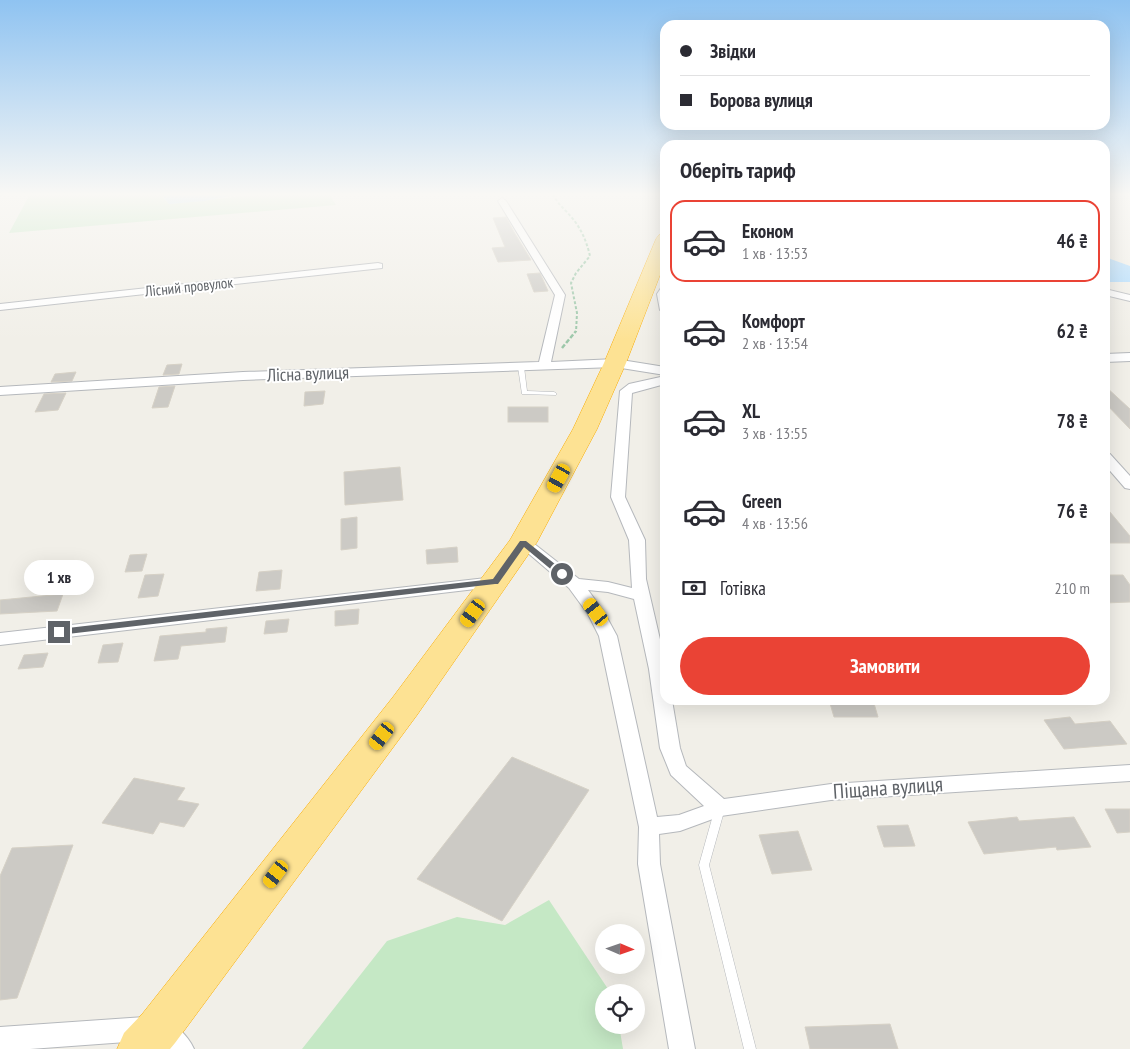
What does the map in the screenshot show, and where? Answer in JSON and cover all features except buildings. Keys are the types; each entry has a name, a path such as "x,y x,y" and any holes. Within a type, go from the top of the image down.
{"highway":[{"path":"160,1042 523,542 585,429 615,363 660,251"}],"street":[{"path":"528,243 560,295 549,366"},
{"name":"Лісний провулок","path":"0,307 378,266"},
{"path":"1110,293 1130,298"},
{"path":"1110,358 1130,357"},
{"name":"Лісна вулиця","path":"0,391 243,376 615,363 660,370"},
{"path":"660,381 633,386 626,391 618,497 637,540 638,579 660,681"},
{"path":"1110,463 1130,485"},
{"path":"523,542 575,584 596,612 608,636 649,827 648,864 682,1049"},
{"path":"0,639 495,582"},
{"path":"575,584 608,587 642,596"},
{"path":"664,705 672,755 678,770 720,808"},
{"name":"Піщана вулиця","path":"649,827 680,823 720,808 831,792 1130,772"},
{"path":"0,1039 160,1042"}],"lane":[{"path":"521,367 524,392 554,394"},
{"path":"720,808 704,865 750,1049"}],"path":[{"path":"549,366 574,336 578,328 575,289 571,283 576,273 590,256 586,243"}],"green space":[{"path":"549,900 595,969 595,974 598,974 605,984 595,984 595,1034 620,1034 623,1049 302,1049 387,941 457,917 505,925"}],"water":[{"path":"1110,259 1130,266 1130,282 1110,282"}],"route":[{"path":"59,632 495,582 523,542 562,574"}]}
